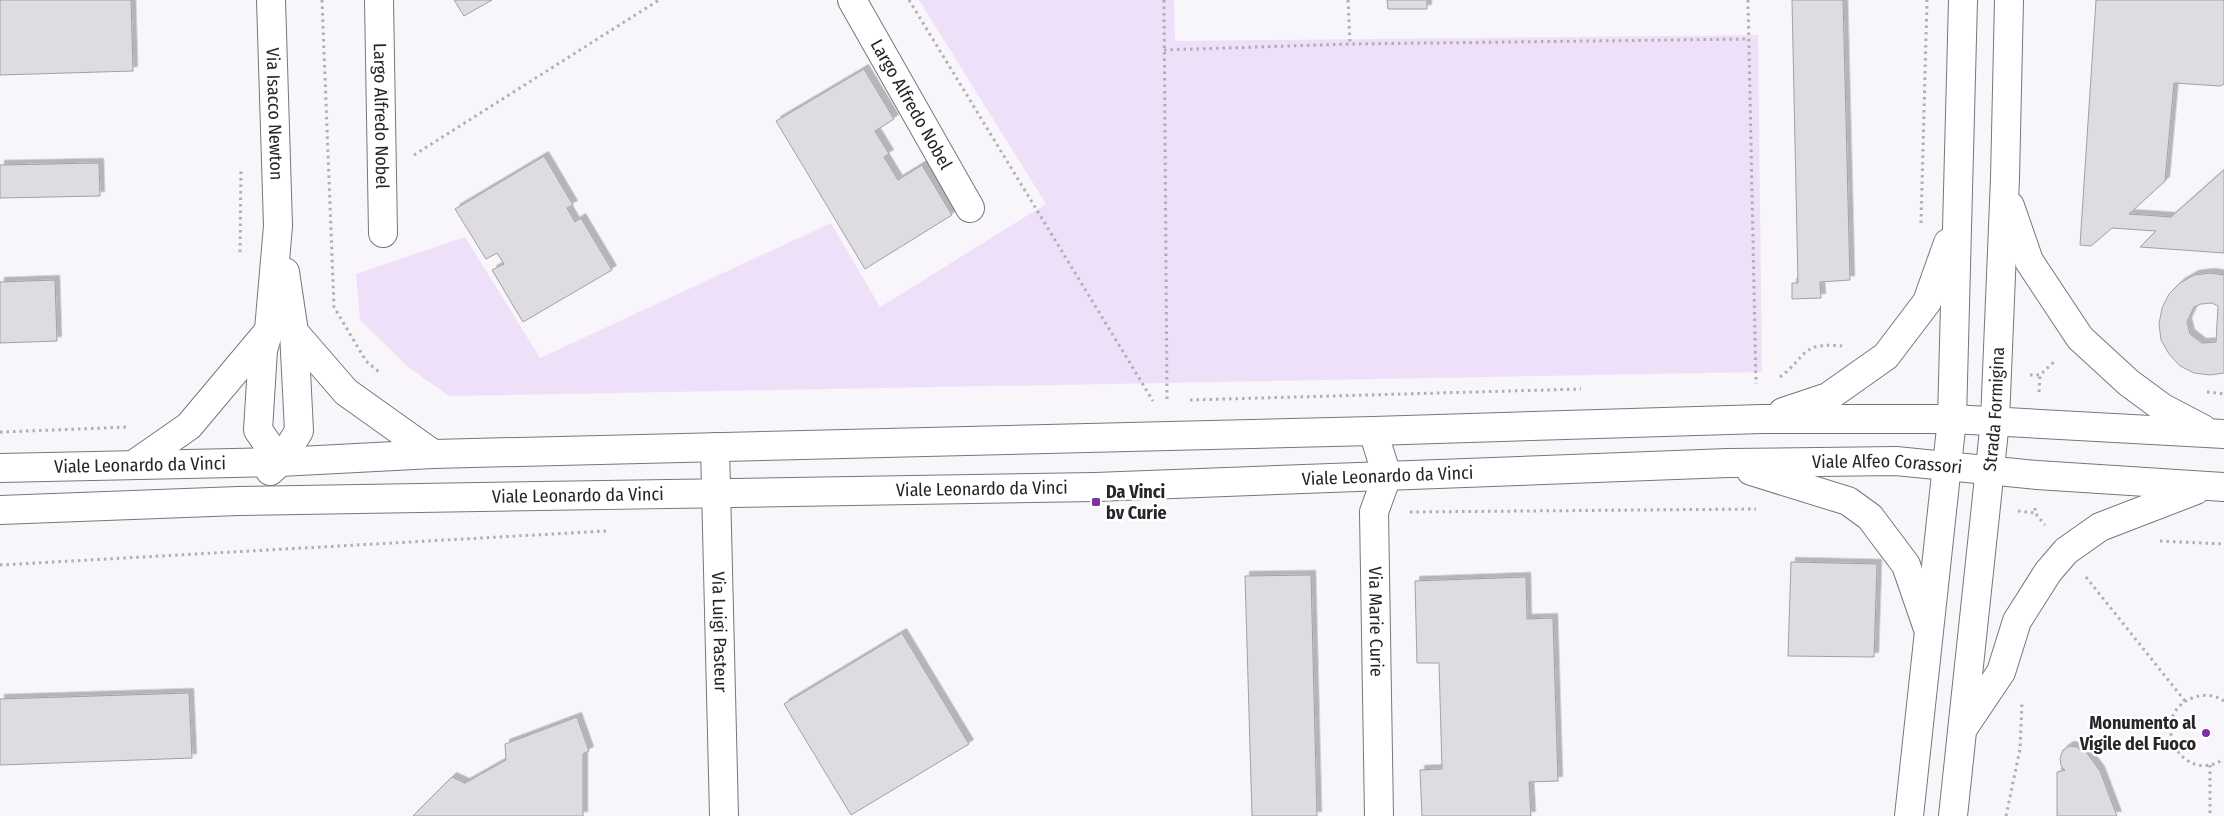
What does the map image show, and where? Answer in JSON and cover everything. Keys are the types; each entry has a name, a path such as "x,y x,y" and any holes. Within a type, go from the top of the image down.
{"street":[{"name":"Via Isacco Newton","path":"271,0 282,331 299,431 280,462 258,430 263,350 282,331"},
{"name":"Largo Alfredo Nobel","path":"379,0 383,233"},
{"name":"Largo Alfredo Nobel","path":"852,0 970,208"},
{"path":"1909,816 1952,420 1963,0"},
{"name":"Strada Formigina","path":"1953,816 1995,421 2005,178 2009,0"},
{"path":"2005,178 2010,207 2029,261 2080,338 2129,382 2163,408 2218,434"},
{"path":"1762,419 1828,397 1886,356 1927,302 1956,218"},
{"path":"133,465 189,426 282,331 346,392 432,454"},
{"path":"1762,419 1995,421 2218,434"},
{"name":"Viale Leonardo da Vinci","path":"0,468 280,462 432,454 1373,431 1762,419"},
{"path":"1373,431 1387,476"},
{"name":"Via Luigi Pasteur","path":"715,447 724,816"},
{"name":"Viale Alfeo Corassori","path":"1728,463 1896,461 1990,470 2216,486"},
{"path":"238,502 280,462"},
{"path":"1728,463 1848,501 1870,518 1906,565 1930,634"},
{"name":"Viale Leonardo da Vinci","path":"0,510 238,502 1095,487 1728,463"},
{"name":"Via Marie Curie","path":"1379,816 1374,512 1387,476"},
{"path":"1962,730 2001,672 2017,621 2048,572 2066,552 2100,527 2216,486"}],"path":[{"path":"322,0 334,307 366,361 380,373"},
{"path":"382,175 659,0"},
{"path":"909,0 1154,401"},
{"path":"1164,0 1167,400"},
{"path":"1348,0 1350,44"},
{"path":"1748,0 1756,384"},
{"path":"1921,226 1927,0"},
{"path":"1164,50 1350,44 1749,39"},
{"path":"240,259 241,159"},
{"path":"1776,378 1782,376 1804,352 1811,348 1823,344 1852,347"},
{"path":"2204,391 2224,394"},
{"path":"1374,512 1760,509"},
{"path":"0,565 607,530"},
{"path":"2152,542 2168,540 2224,544"},
{"path":"2082,572 2185,701"},
{"path":"2006,816 2020,749 2022,692"},
{"path":"2224,701 2208,695 2196,696 2185,701 2175,712 2170,726 2171,740 2178,753 2190,762 2210,765 2224,759"},
{"path":"2210,765 2210,816"}],"shaded area":[{"path":"919,0 1174,0 1175,41 1758,35 1762,372 449,396 408,367 360,320 356,274 465,237 540,358 831,223 880,307 1046,204"}],"building":[{"path":"0,0 131,0 133,71 0,75"},
{"path":"454,0 492,0 464,16"},
{"path":"1387,0 1427,0 1427,9 1388,9"},
{"path":"1792,0 1843,0 1850,280 1820,282 1821,298 1792,299 1792,283 1798,283"},
{"path":"2096,0 2224,0 2224,84 2220,86 2174,83 2165,181 2129,214 2171,217 2224,170 2224,253 2140,247 2156,231 2112,228 2091,246 2080,245"},
{"path":"864,69 894,119 875,131 889,154 884,157 898,180 922,165 952,215 865,269 776,121"},
{"path":"544,156 573,205 567,208 575,222 581,218 612,270 523,322 492,270 504,264 497,253 486,259 455,209"},
{"path":"99,163 100,196 0,198 0,165"},
{"path":"2210,273 2224,275 2224,373 2210,375 2194,373 2180,366 2169,354 2161,340 2159,324 2162,308 2169,294 2180,283 2194,275","holes":["2212,303 2218,306 2216,342 2202,343 2190,334 2187,322 2194,307"]},
{"path":"55,280 57,341 0,343 0,282"},
{"path":"1791,562 1877,564 1874,657 1788,656"},
{"path":"1311,575 1317,816 1252,816 1245,576"},
{"path":"1526,577 1527,619 1553,618 1558,781 1529,782 1531,816 1422,816 1420,770 1442,769 1439,663 1417,663 1415,581"},
{"path":"902,633 969,744 851,815 784,704"},
{"path":"189,693 192,758 0,765 0,699"},
{"path":"577,717 589,751 583,754 583,816 413,816 452,777 465,783 506,760 505,744"},
{"path":"2069,746 2077,747 2083,752 2084,749 2100,771 2117,816 2057,816 2057,772 2065,770 2061,766 2060,758 2063,750"}],"place":[{"name":"Da Vinci bv Curie","path":"1096,502"},
{"name":"Monumento al Vigile del Fuoco","path":"2206,733"}]}
